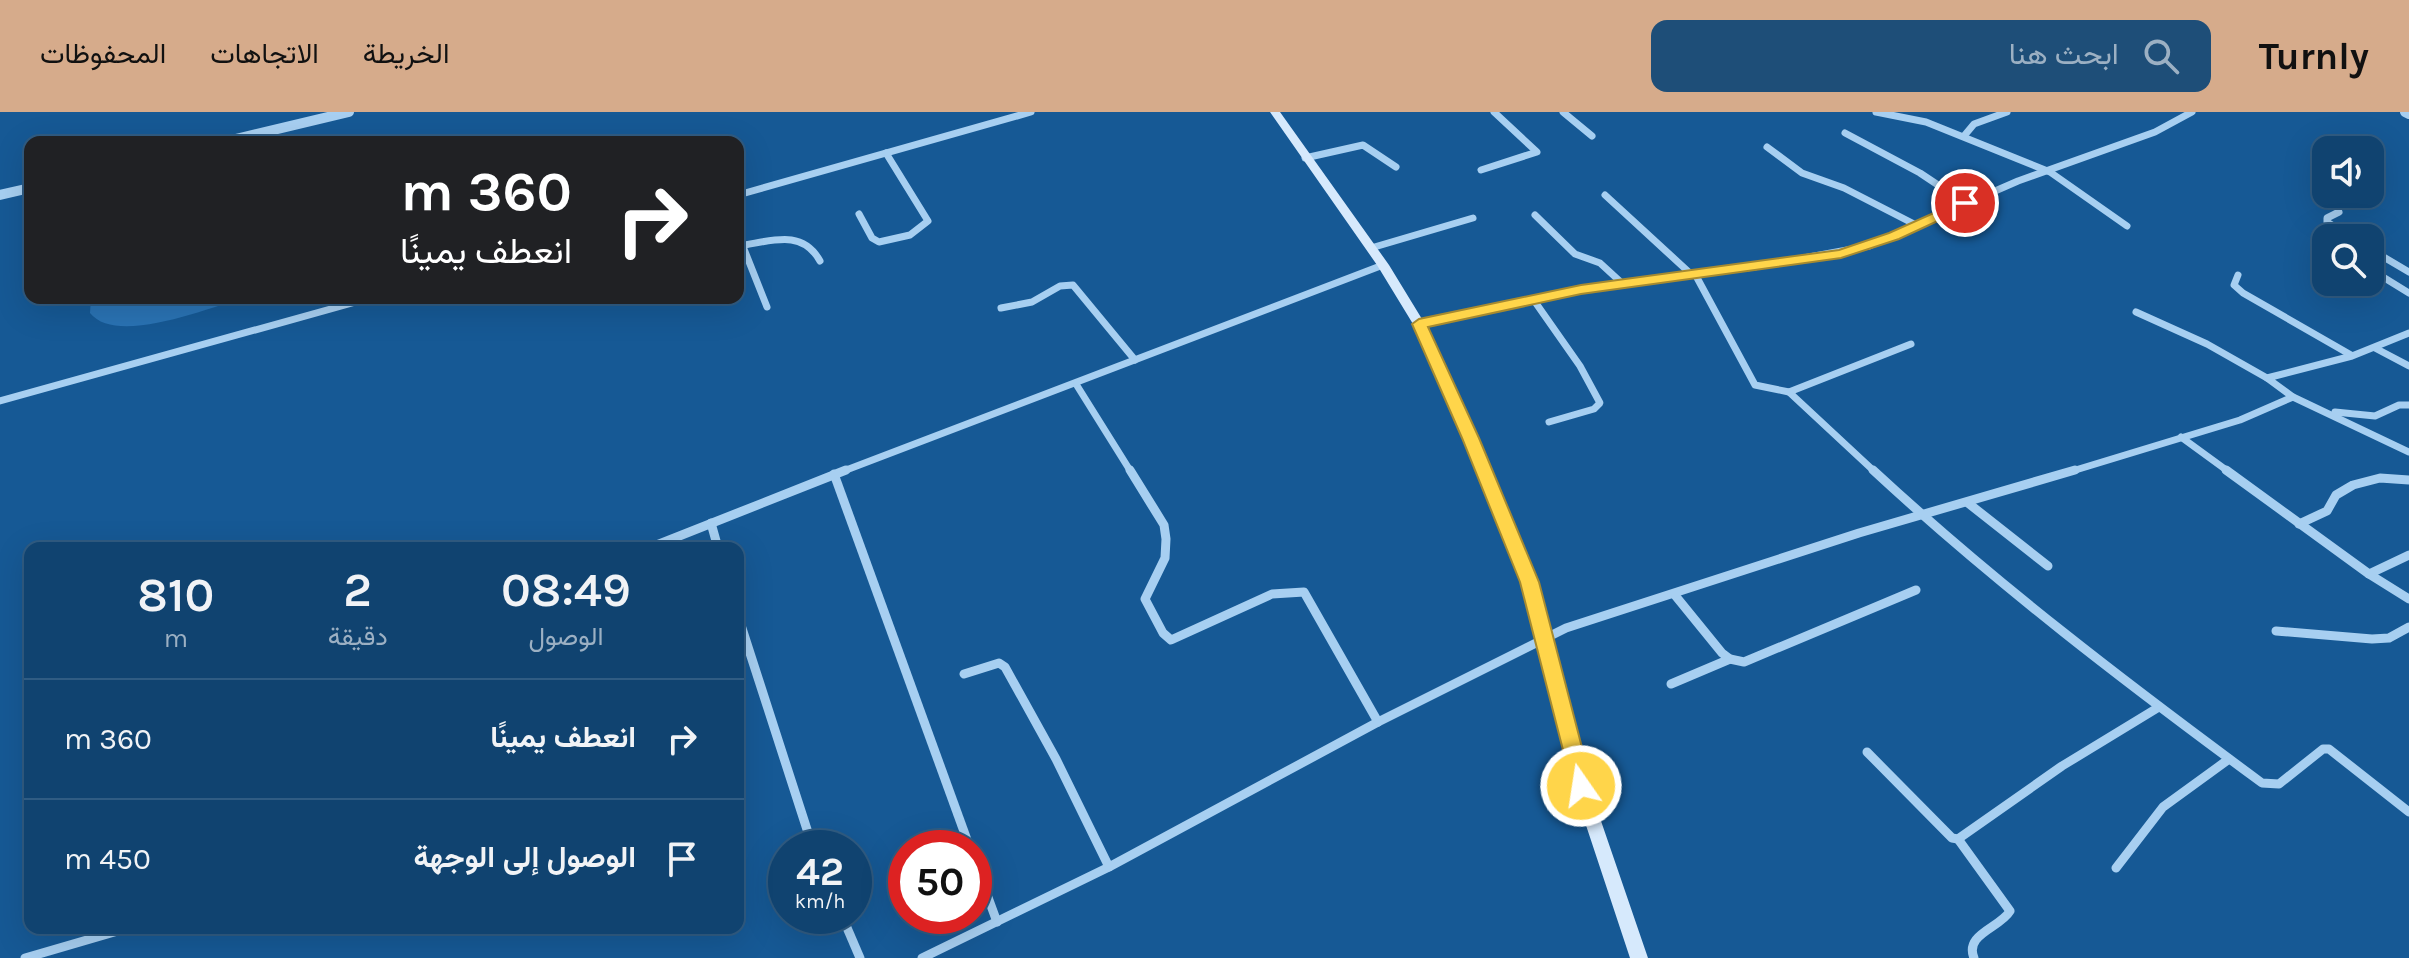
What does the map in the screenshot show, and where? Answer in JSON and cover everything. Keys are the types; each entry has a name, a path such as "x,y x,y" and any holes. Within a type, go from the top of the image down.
{"main road":[{"path":"1275,112 1383,265 1419,324 1500,510 1529,582 1581,786 1639,958"}],"street":[{"path":"248,136 349,112"},
{"path":"744,193 1031,112"},
{"path":"1481,170 1537,152 1494,112"},
{"path":"1563,112 1592,136"},
{"path":"1876,112 1910,117 2050,172 2127,226"},
{"path":"1964,136 1974,124 2007,112"},
{"path":"1419,324 1533,299 1841,254 1869,246 1965,203 2155,132 2192,112"},
{"path":"1845,133 1920,173 1965,203"},
{"path":"1305,158 1365,146 1396,167"},
{"path":"1767,147 1802,173 1844,188 1918,226"},
{"path":"859,214 872,238 879,242 910,235 928,221 886,153"},
{"path":"0,195 24,189"},
{"path":"1605,195 1694,275 1755,385 1762,389 1779,386 1789,392 1923,516 2159,707 2262,783 2279,784 2323,749 2329,749 2409,812"},
{"path":"2330,224 2327,218 2339,212"},
{"path":"1535,215 1575,254 1600,263 1624,285"},
{"path":"1371,248 1414,240 1431,229 1473,218"},
{"path":"744,243 793,238 813,248 820,261"},
{"path":"744,249 752,261 756,282 767,307"},
{"path":"2384,257 2409,272"},
{"path":"664,542 1383,265"},
{"path":"2238,275 2234,285 2243,293 2352,356"},
{"path":"2384,278 2409,293"},
{"path":"1001,308 1032,302 1060,286 1073,285 1135,360"},
{"path":"1533,299 1580,366 1600,403 1594,409 1549,422"},
{"path":"0,401 348,304"},
{"path":"2136,312 2207,344 2267,378 2293,397 2409,452"},
{"path":"2267,378 2352,356 2409,333"},
{"path":"1789,392 1911,344"},
{"path":"2375,348 2409,366"},
{"path":"1076,384 1164,525 1168,545 1165,562 1145,599 1163,633 1171,640 1182,637 1236,609 1292,589 1304,592 1378,722"},
{"path":"922,958 1109,867 1378,722 1544,637 1859,533 2240,420 2293,397"},
{"path":"2327,411 2375,416 2399,405 2409,405"},
{"path":"2181,437 2369,574 2409,599"},
{"path":"834,474 963,830"},
{"path":"2299,524 2328,512 2334,506 2336,495 2362,482 2383,478 2409,480"},
{"path":"1968,503 2048,566"},
{"path":"711,523 716,542"},
{"path":"2369,574 2409,555"},
{"path":"1674,594 1706,635 1730,659 1744,662 1916,590"},
{"path":"2276,631 2389,638 2409,627"},
{"path":"744,635 807,830"},
{"path":"1671,684 1730,659"},
{"path":"964,674 999,663 1005,667 1056,759 1109,867"},
{"path":"1867,752 1952,838 1958,839 2062,766 2159,707"},
{"path":"2116,868 2163,807 2229,759"},
{"path":"1958,839 2010,911 2007,917 1974,940 1971,951 1974,958"},
{"path":"992,908 997,922"},
{"path":"25,958 107,934"},
{"path":"850,934 860,958"}],"shaded area":[{"path":"91,304 224,304 163,322 141,325 120,326 103,322 90,313"}],"route":[{"path":"1581,786 1557,680 1529,582 1471,438 1419,324 1581,289 1841,254 1894,236 1965,203"}]}
